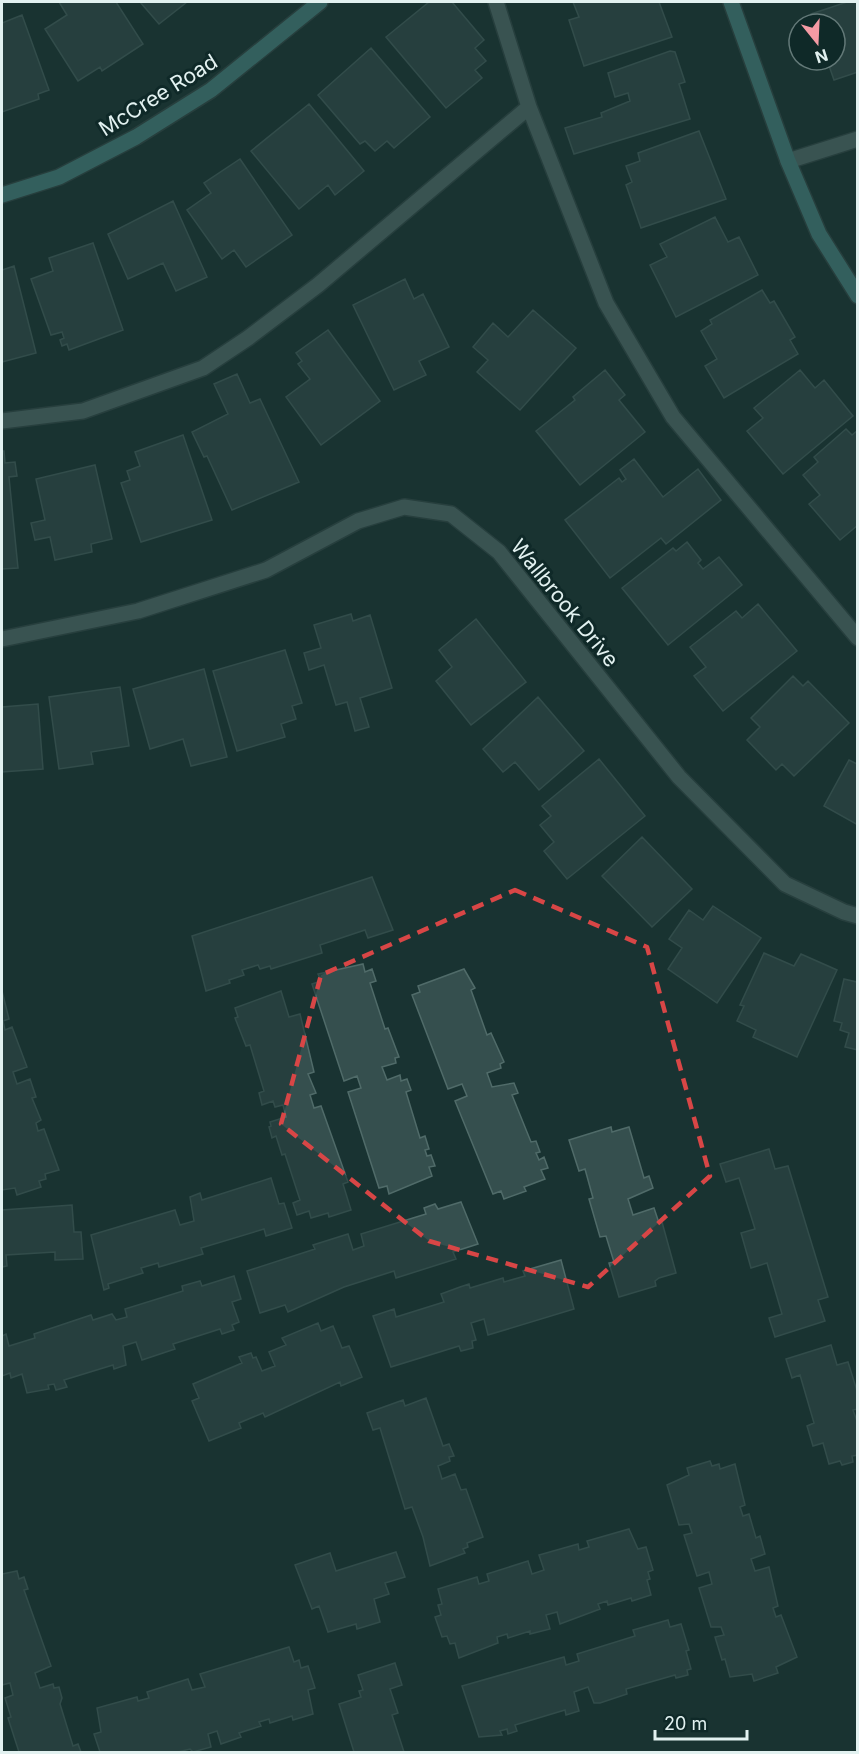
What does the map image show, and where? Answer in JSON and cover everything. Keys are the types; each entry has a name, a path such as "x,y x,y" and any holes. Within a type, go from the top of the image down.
{"street":[{"name":"McCree Road","path":"2,195 59,177 136,137 211,90 320,2"},
{"path":"496,2 529,106 606,303 673,417 858,638"},
{"path":"731,2 788,161 819,234 858,296"},
{"path":"2,421 83,411 203,368 248,338 318,285 529,106"},
{"path":"788,161 858,139"},
{"name":"Wallbrook Drive","path":"2,639 138,611 266,570 358,521 404,507 452,514 499,552 679,777 785,884 844,912 858,916"}],"highlighted area":[{"path":"515,890 647,947 710,1176 588,1287 429,1241 281,1124 321,975"}],"building":[{"path":"59,2 116,2 143,44 102,71 100,67 78,81 45,29 67,15"},
{"path":"140,2 187,2 159,24"},
{"path":"429,2 452,2 484,40 475,48 486,61 475,70 482,78 446,108 386,37"},
{"path":"573,2 659,2 672,37 584,66 569,20 579,17"},
{"path":"847,2 858,2 858,72 834,80 831,72 847,72 847,12 817,12"},
{"path":"22,15 49,90 38,94 39,99 2,112 2,23"},
{"path":"371,48 430,117 394,148 387,141 375,151 365,141 360,144 318,95"},
{"path":"670,51 675,52 685,82 679,84 690,119 574,154 565,128 602,117 601,113 630,101 628,93 615,97 608,73"},
{"path":"309,104 364,171 335,195 328,185 299,209 251,151"},
{"path":"699,131 726,199 641,228 626,185 632,182 626,166 640,161 638,153"},
{"path":"240,159 292,235 246,267 234,250 222,259 187,210 211,193 204,183"},
{"path":"173,201 207,277 176,291 163,263 128,279 108,234"},
{"path":"715,217 728,242 739,237 758,275 676,317 650,265 667,257 660,244"},
{"path":"93,243 123,330 69,350 67,344 62,346 60,340 64,338 62,332 51,335 31,279 53,271 49,258"},
{"path":"14,266 36,353 2,362 2,270"},
{"path":"405,279 414,299 423,294 449,347 419,361 426,375 394,390 353,305"},
{"path":"762,290 770,303 774,301 795,337 790,340 798,354 724,398 705,366 717,359 701,331 712,324 710,320"},
{"path":"533,310 576,348 520,410 477,372 488,360 473,347 493,323 508,337"},
{"path":"328,330 380,401 321,445 286,397 310,379 298,364 302,361 296,353"},
{"path":"605,370 625,395 619,400 645,432 580,485 536,431 575,400 573,397"},
{"path":"800,370 815,388 824,380 853,416 783,474 747,431 763,418 754,408"},
{"path":"237,374 250,403 260,399 299,482 232,510 207,456 204,457 192,432 228,414 214,384"},
{"path":"846,429 852,435 858,430 858,525 840,540 809,504 820,495 803,475 818,462 814,457"},
{"path":"183,435 212,520 141,542 121,483 130,480 127,471 140,466 135,452"},
{"path":"2,451 4,451 5,463 15,462 17,476 9,477 18,568 2,569"},
{"path":"634,459 663,497 698,469 721,500 666,544 661,538 610,578 565,520 619,478 622,482 626,479 620,470"},
{"path":"95,465 112,539 91,544 92,552 55,560 50,537 35,540 31,523 45,520 36,479"},
{"path":"687,542 701,560 698,563 703,569 719,557 742,585 668,645 622,588 673,548 676,551"},
{"path":"758,604 797,651 723,711 694,676 706,667 690,647 736,611 742,618"},
{"path":"351,614 353,621 370,615 392,688 360,698 369,727 355,731 347,702 336,705 324,665 309,670 304,653 321,648 314,625"},
{"path":"476,619 526,682 471,725 436,681 452,667 439,650"},
{"path":"285,650 302,703 292,706 296,719 281,724 285,737 237,751 213,671"},
{"path":"204,669 227,757 191,766 183,739 150,749 133,689"},
{"path":"793,676 803,686 808,681 849,723 794,776 782,764 776,770 747,740 760,727 751,718"},
{"path":"120,687 129,746 91,752 93,764 59,769 49,697"},
{"path":"538,697 584,751 539,790 515,762 503,772 483,749"},
{"path":"38,704 43,769 2,772 2,707"},
{"path":"599,759 645,816 567,879 544,851 554,842 540,825 551,816 542,806"},
{"path":"849,760 857,764 858,762 858,825 824,806"},
{"path":"642,837 692,889 652,927 602,876"},
{"path":"372,877 393,930 368,938 365,930 320,945 322,953 271,969 270,966 260,969 258,965 242,970 244,975 229,980 230,983 206,991 192,936"},
{"path":"713,906 761,938 717,1003 668,969 682,948 669,939 689,910 703,920"},
{"path":"764,953 794,966 801,954 837,970 797,1057 753,1037 756,1030 737,1021 744,1006 740,1005"},
{"path":"363,964 365,972 372,969 376,981 370,983 385,1029 388,1028 399,1057 395,1058 396,1063 382,1067 387,1080 400,1075 401,1081 407,1079 411,1090 406,1092 420,1138 425,1136 429,1149 425,1150 427,1156 431,1155 435,1166 429,1167 432,1176 389,1194 387,1186 379,1188 348,1092 361,1088 357,1076 344,1081 312,984 321,981 318,974"},
{"path":"464,969 475,988 471,990 487,1035 491,1033 504,1062 500,1064 501,1068 487,1073 492,1087 514,1083 518,1093 512,1095 531,1142 536,1141 540,1152 536,1153 539,1160 544,1157 548,1168 541,1170 545,1179 524,1187 526,1191 504,1199 501,1191 493,1194 455,1101 467,1096 462,1084 448,1089 412,995 420,992 418,986"},
{"path":"844,979 857,982 858,979 858,1050 845,1047 849,1033 840,1030 842,1023 834,1021"},
{"path":"2,991 9,1019 3,1021 5,1030 12,1027 27,1067 13,1072 17,1084 30,1079 36,1097 32,1098 41,1120 36,1123 38,1131 44,1129 59,1170 45,1174 46,1179 39,1181 41,1187 17,1195 15,1188 2,1190"},
{"path":"281,991 289,1017 300,1014 314,1072 308,1074 316,1093 310,1095 314,1108 321,1106 348,1182 343,1184 351,1210 329,1217 328,1213 311,1218 309,1211 297,1215 293,1203 300,1200 285,1154 282,1155 276,1136 272,1138 269,1127 270,1122 286,1117 283,1105 275,1107 273,1101 262,1105 259,1093 264,1091 250,1045 246,1046 235,1018 238,1017 235,1008"},
{"path":"611,1127 612,1132 629,1127 644,1178 649,1176 653,1188 628,1199 633,1215 654,1208 659,1223 662,1222 676,1273 659,1278 655,1281 656,1286 619,1297 609,1263 614,1262 606,1236 600,1237 589,1199 593,1198 585,1169 579,1171 569,1140"},
{"path":"769,1149 775,1169 788,1166 828,1297 818,1300 825,1321 775,1337 769,1318 782,1314 767,1263 751,1268 741,1233 755,1229 739,1178 726,1182 720,1164"},
{"path":"271,1178 279,1204 284,1203 292,1228 266,1236 264,1229 201,1248 203,1254 159,1267 158,1263 141,1268 143,1273 108,1284 109,1288 104,1290 91,1235 175,1210 180,1225 194,1221 190,1197 200,1193 202,1200"},
{"path":"461,1202 478,1244 453,1252 456,1259 396,1278 394,1271 344,1287 288,1312 285,1305 260,1313 247,1271 315,1249 313,1245 348,1234 353,1250 364,1246 361,1234 426,1214 424,1208 435,1204 438,1209"},
{"path":"72,1205 74,1232 81,1232 83,1259 55,1260 55,1252 6,1255 7,1266 2,1267 2,1210"},
{"path":"561,1260 574,1309 488,1335 484,1319 471,1323 476,1340 472,1341 473,1348 461,1351 459,1346 391,1367 373,1316 394,1309 396,1317 444,1302 441,1294 460,1287 469,1284 470,1288 503,1278 504,1282 525,1276 523,1271"},
{"path":"234,1276 241,1299 232,1302 239,1322 232,1325 234,1330 222,1334 220,1329 173,1344 175,1349 142,1360 136,1342 123,1346 126,1365 114,1369 113,1365 64,1380 67,1387 56,1390 54,1384 48,1385 49,1389 27,1393 22,1374 11,1378 10,1373 2,1376 2,1336 6,1334 9,1346 35,1338 34,1334 91,1315 93,1320 112,1314 116,1320 127,1317 125,1309 183,1291 182,1286 200,1281 202,1286"},
{"path":"318,1323 321,1331 333,1326 342,1348 349,1346 362,1377 341,1386 340,1382 265,1417 263,1413 239,1423 241,1428 209,1441 192,1401 199,1398 193,1384 242,1363 239,1357 251,1353 253,1358 256,1357 262,1371 275,1366 269,1352 286,1345 282,1338"},
{"path":"831,1345 837,1365 848,1362 858,1394 858,1409 853,1410 858,1424 858,1455 852,1456 853,1462 842,1465 840,1461 829,1464 823,1443 813,1446 807,1426 814,1423 800,1375 792,1378 786,1359"},
{"path":"426,1398 443,1446 449,1444 454,1456 449,1457 450,1461 438,1466 442,1479 455,1474 461,1490 466,1489 483,1537 467,1543 468,1547 463,1549 465,1553 430,1566 412,1507 405,1509 380,1428 373,1430 367,1413 403,1400 405,1406"},
{"path":"710,1461 712,1466 719,1464 720,1469 735,1464 745,1505 740,1507 743,1516 749,1514 756,1538 760,1536 765,1554 751,1559 755,1571 769,1567 778,1606 773,1608 776,1617 781,1615 797,1657 776,1667 778,1673 754,1681 752,1674 730,1677 725,1659 722,1660 715,1637 724,1635 721,1627 711,1627 699,1588 712,1584 709,1572 697,1576 684,1535 692,1533 689,1524 679,1525 667,1485 689,1475 687,1468"},
{"path":"629,1529 638,1549 646,1547 653,1570 648,1572 650,1579 647,1580 651,1595 608,1605 607,1601 598,1604 600,1609 560,1624 557,1612 546,1615 550,1629 530,1634 530,1631 508,1638 507,1634 497,1637 498,1643 459,1658 455,1643 450,1644 447,1636 442,1637 435,1617 441,1615 438,1605 442,1604 438,1589 477,1577 479,1584 489,1581 487,1574 528,1561 532,1574 544,1570 539,1555 578,1544 579,1550 589,1547 587,1541"},
{"path":"396,1552 405,1577 385,1583 389,1594 374,1599 380,1622 357,1629 356,1624 328,1632 319,1606 312,1609 295,1565 330,1553 336,1571"},
{"path":"17,1571 19,1579 24,1577 28,1589 24,1590 51,1666 35,1673 40,1688 53,1684 54,1688 59,1687 62,1698 60,1704 73,1746 78,1744 81,1752 19,1752 8,1718 11,1717 5,1698 13,1695 10,1683 2,1685 2,1574"},
{"path":"668,1620 670,1627 681,1624 689,1650 686,1651 691,1669 687,1670 688,1675 676,1678 675,1675 626,1689 627,1694 600,1703 594,1703 588,1687 574,1692 579,1711 566,1715 565,1710 515,1725 517,1731 508,1734 507,1729 500,1731 502,1735 479,1737 462,1686 564,1657 566,1665 579,1661 577,1654 635,1636 633,1630"},
{"path":"289,1647 294,1662 299,1660 301,1668 308,1666 315,1688 308,1690 313,1714 293,1720 292,1716 270,1723 269,1719 259,1722 261,1726 239,1733 241,1737 221,1744 217,1731 208,1734 211,1747 193,1752 190,1749 178,1752 100,1752 94,1734 101,1732 97,1708 137,1697 138,1701 149,1698 147,1692 188,1679 192,1690 205,1687 200,1674"},
{"path":"395,1663 402,1685 390,1689 398,1713 392,1715 404,1752 354,1752 339,1704 361,1697 359,1691 363,1690 358,1675"}]}
